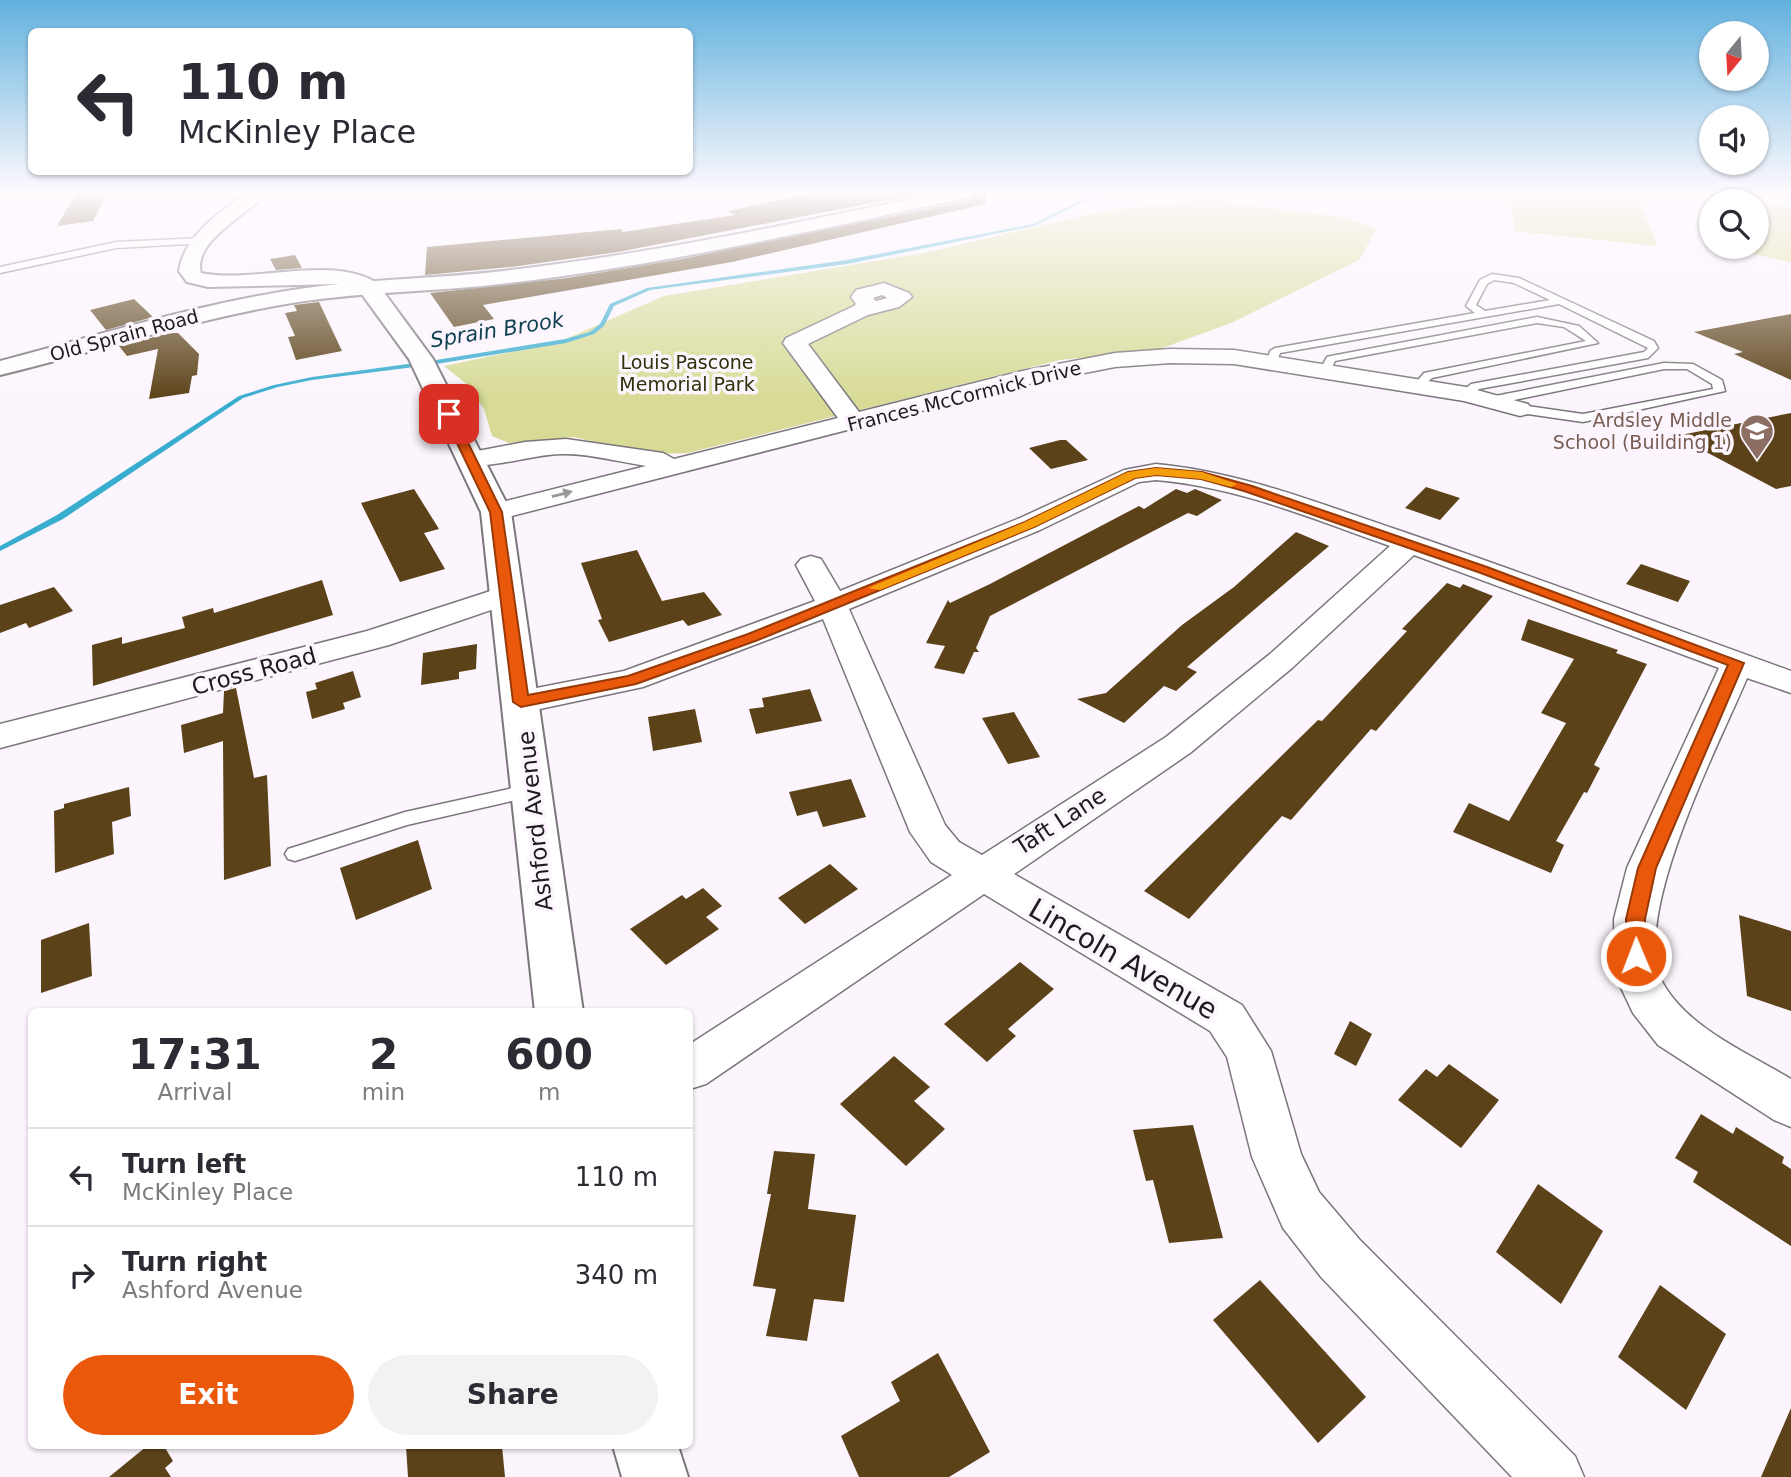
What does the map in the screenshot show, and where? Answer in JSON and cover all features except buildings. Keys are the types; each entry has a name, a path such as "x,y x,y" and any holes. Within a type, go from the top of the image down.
{"main road":[{"path":"190,262 194,278 233,282 339,278 360,282 369,288"},
{"name":"Old Sprain Road","path":"0,368 229,308 369,288 509,276 610,262"},
{"name":"Ashford Avenue","path":"369,288 424,365 496,512 558,1008"},
{"path":"647,1449 655,1477"}],"street":[{"path":"854,423 806,355 794,343 861,310"},
{"name":"Frances McCormick Drive","path":"496,512 854,423 1022,378 1115,360 1170,356 1234,356 1466,394 1520,409"},
{"path":"471,459 544,446 566,446 594,453 684,464"},
{"path":"594,453 602,461 600,485"},
{"path":"521,702 631,680 753,637 1030,524 1133,475 1156,472 1202,476 1248,488 1791,683"},
{"name":"Taft Lane","path":"693,1067 978,874 1178,745 1282,661 1408,545"},
{"name":"Lincoln Avenue","path":"811,565 832,605 929,832 945,852 978,874 1226,1018 1248,1051 1277,1157 1301,1210 1340,1258 1554,1477"},
{"name":"Cross Road","path":"0,737 378,638 506,595"},
{"path":"1737,663 1647,868 1635,919 1637,975 1649,1000 1674,1031 1791,1105"}],"lane":[{"path":"0,270 37,262"},
{"path":"1466,394 1475,386 1648,355 1653,348 1650,343 1516,280 1492,277 1483,282 1471,306 1481,312"},
{"path":"1272,362 1275,351 1481,312 1560,300"},
{"path":"1326,370 1331,359 1537,320 1559,322 1589,337 1592,343 1429,375 1419,386"},
{"path":"1576,330 1610,324"},
{"path":"1490,401 1664,366 1689,366 1718,382 1719,391 1583,418 1520,409"},
{"path":"295,855 405,819 531,790"}],"green space":[{"name":"Louis Pascone Memorial Park","path":"870,262 1355,262 1231,323 1157,350 1060,360 688,453 658,454 574,437 509,443 492,436 484,409 469,386 444,366 561,341 664,296"}],"waterway":[{"name":"Sprain Brook","path":"0,549 60,517 241,397 312,379 566,341 592,333 602,325 612,305 649,289 847,262"}],"slow traffic":[{"path":"875,588 1030,524 1133,475 1156,472 1202,476 1231,484"}],"place":[{"name":"Ardsley Middle School (Building 1)","path":"1757,461"}],"route":[{"path":"449,414 496,512 521,702 631,680 753,637 1030,524 1133,475 1156,472 1202,476 1248,488 1483,569 1737,663 1647,868 1635,919 1636,956"}]}
